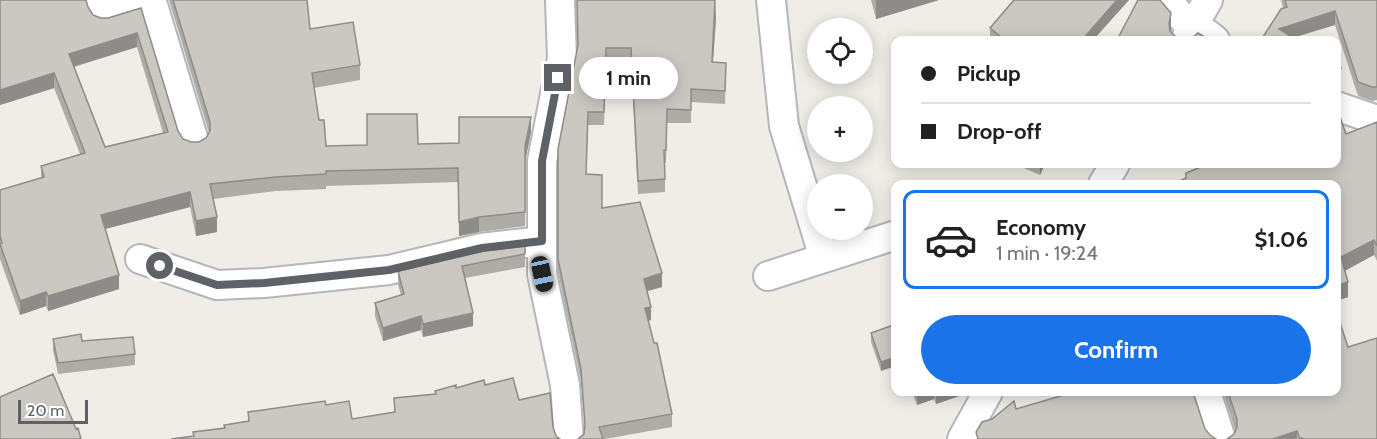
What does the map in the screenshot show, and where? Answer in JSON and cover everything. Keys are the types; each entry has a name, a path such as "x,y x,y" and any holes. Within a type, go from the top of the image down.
{"street":[{"path":"99,0 104,17 152,2 194,141"},
{"path":"560,0 562,58 542,161 542,274 565,385 569,439"},
{"path":"771,0 784,126 824,258"},
{"path":"1167,0 1196,36"},
{"path":"1197,36 1208,0"},
{"path":"1341,108 1377,120"},
{"path":"768,276 891,237"},
{"path":"140,259 217,285 264,283 389,270 482,248 542,241"},
{"path":"962,439 986,396"},
{"path":"1207,396 1221,439"}],"building":[{"path":"0,0 86,0 93,15 101,18 141,8 178,131 183,139 199,142 206,138 210,131 210,122 173,0 307,0 310,29 353,22 360,65 312,73 319,120 324,120 326,146 367,145 367,114 417,114 418,144 459,143 459,117 531,117 525,146 525,212 479,217 459,222 458,168 326,171 326,174 210,184 217,217 196,221 190,192 101,215 119,275 48,296 46,292 20,301 0,244 2,243 0,190 44,177 41,166 85,153 54,73 0,90","holes":["137,33 168,132 105,147 69,54"]},
{"path":"577,0 715,0 712,62 726,63 725,91 691,89 691,110 667,109 666,150 664,150 665,179 638,181 631,48 606,48 604,112 588,112 586,174 602,175 602,208 640,202 662,273 644,279 651,307 645,308 654,343 657,343 672,414 599,427 603,439 578,439 584,434 585,425 581,369 558,259 558,149 578,45"},
{"path":"1014,0 1117,0 1086,36 1000,36 990,28"},
{"path":"1138,0 1160,0 1171,13 1170,31 1175,36 1119,36"},
{"path":"1285,0 1377,0 1377,87 1358,82 1335,11 1279,29 1290,36 1264,36 1281,9 1287,7"},
{"path":"1341,120 1346,134 1377,122 1377,246 1374,240 1341,257 1341,180 1182,180 1186,178 1186,173 1198,168 1341,168"},
{"path":"525,246 525,254 462,266 473,313 423,324 421,316 383,328 375,303 404,294 398,271 484,251"},
{"path":"1341,257 1348,282 1341,284"},
{"path":"891,326 891,359 881,362 871,333"},
{"path":"1341,326 1348,347 1377,338 1377,439 1300,439 1297,431 1273,439 1227,439 1234,434 1237,419 1229,396 1341,396"},
{"path":"81,334 82,341 133,337 135,354 58,363 53,339"},
{"path":"53,374 81,439 0,439 0,397"},
{"path":"513,378 519,400 550,393 553,427 556,436 560,439 171,439 194,436 193,432 225,428 224,425 249,421 248,412 325,401 326,405 349,401 352,419 395,412 394,398 436,394 435,391 456,385 456,388 484,380 485,385"},
{"path":"1060,396 1194,396 1205,429 1216,439 978,439 976,432 982,422 992,419 1014,401 1016,409"}],"route":[{"path":"160,266 217,285 264,283 389,270 482,248 542,241 542,161 558,78"}]}
